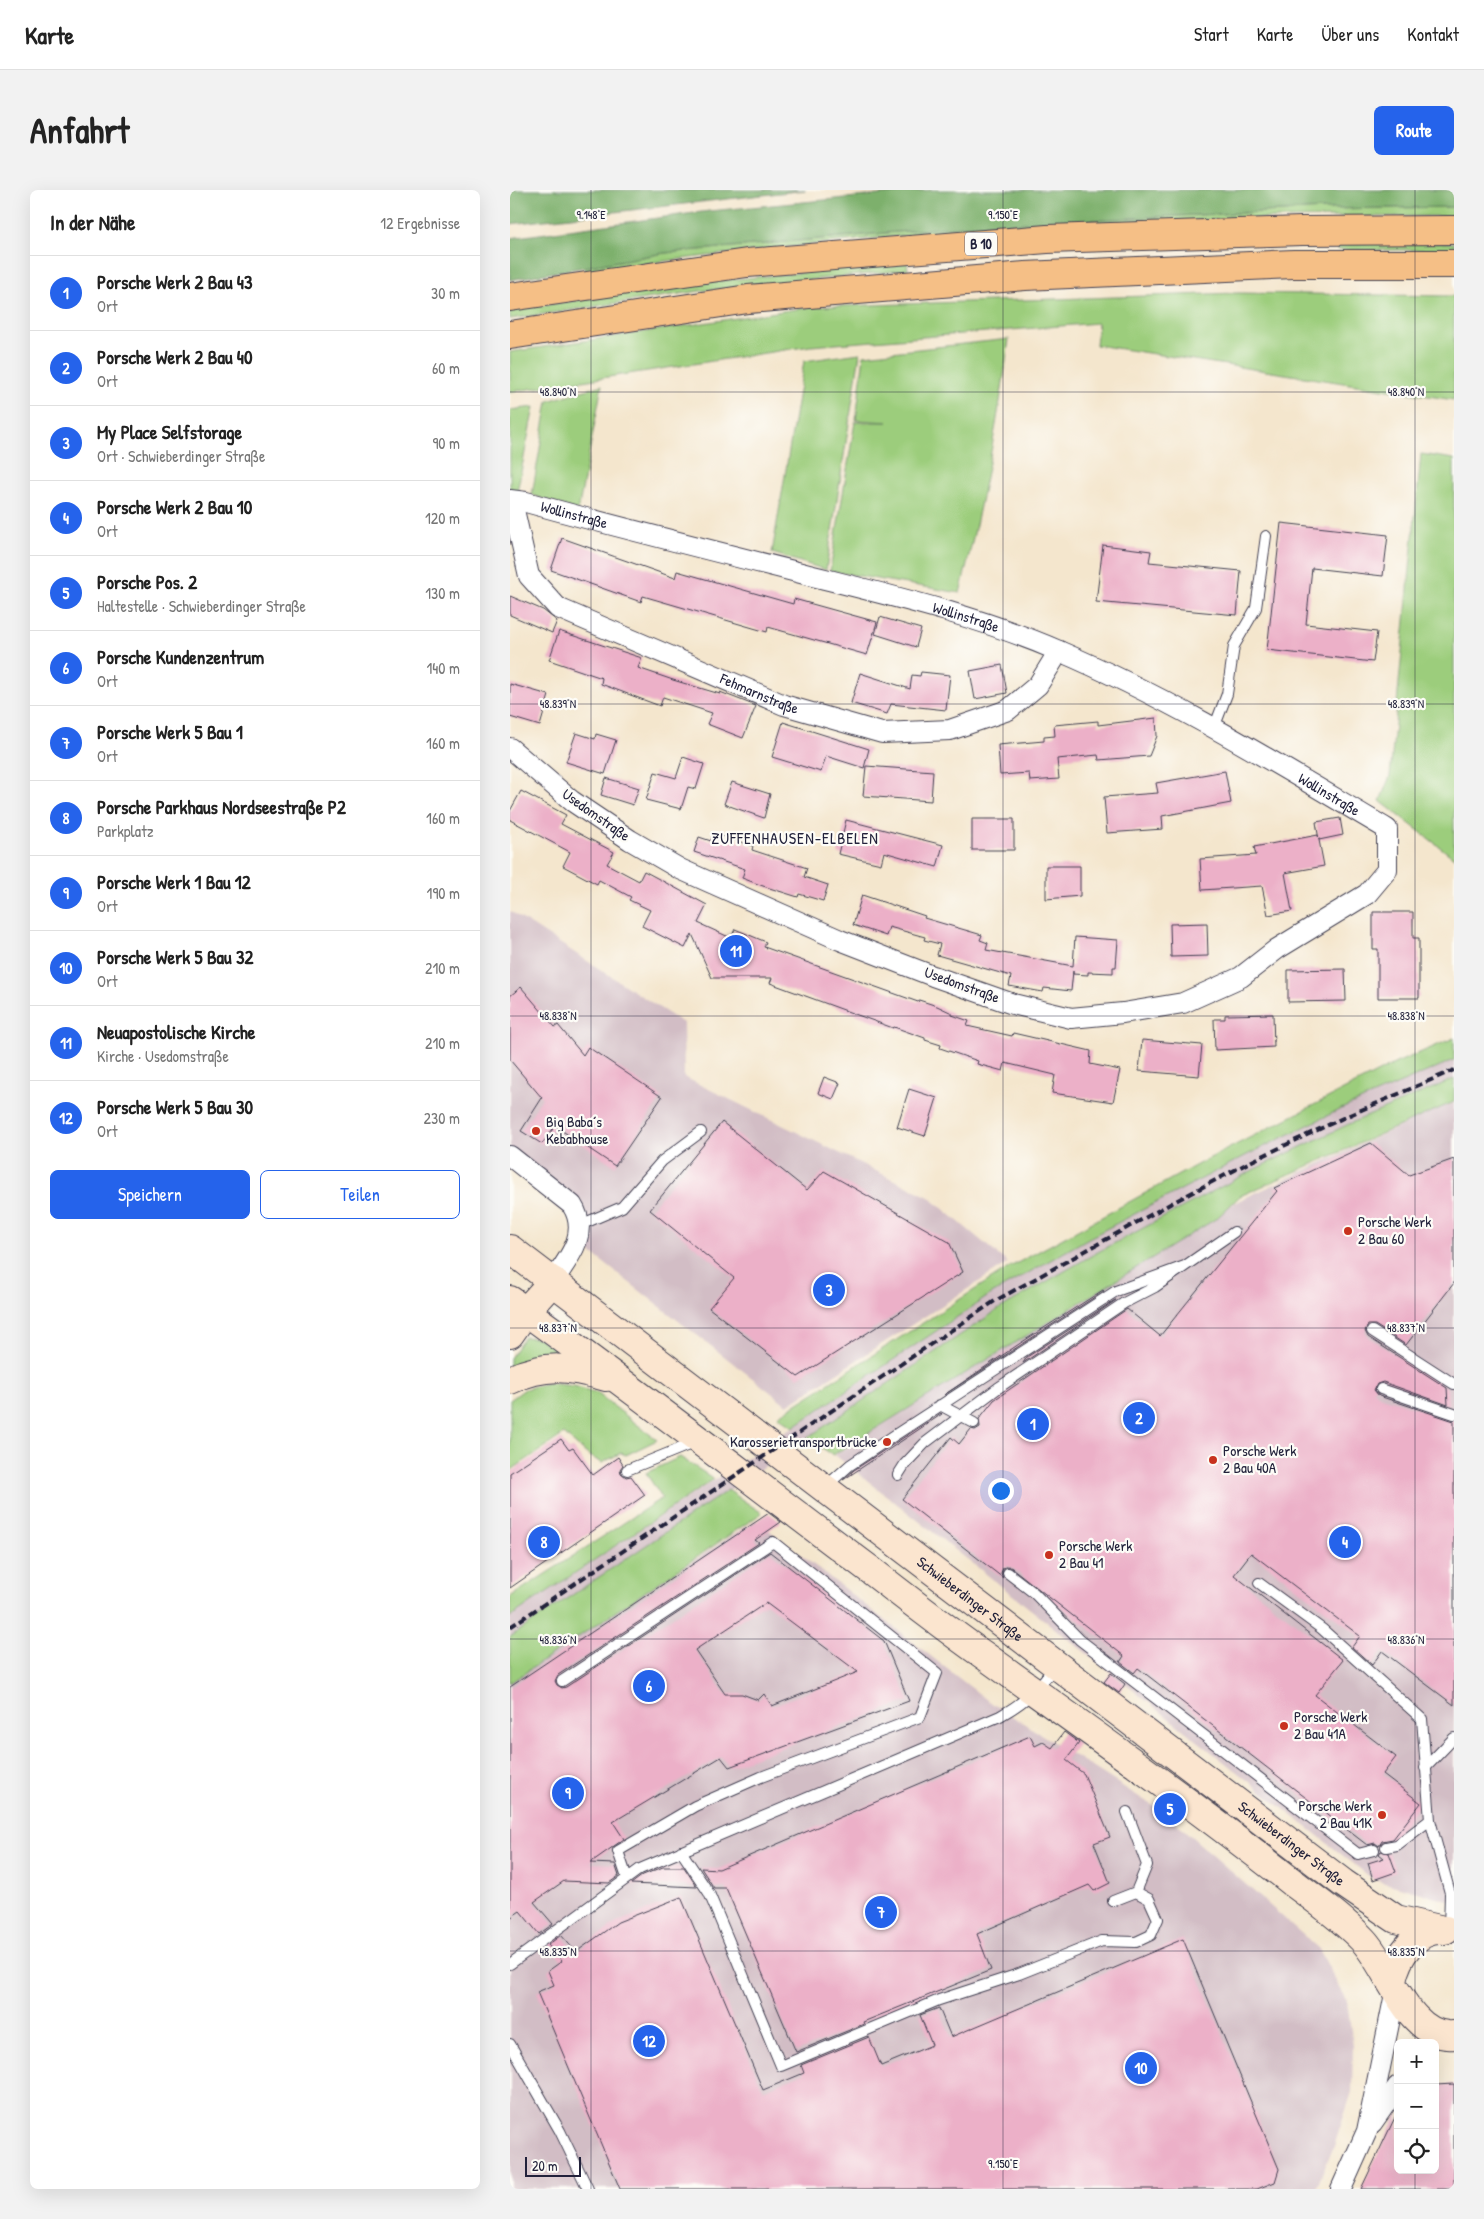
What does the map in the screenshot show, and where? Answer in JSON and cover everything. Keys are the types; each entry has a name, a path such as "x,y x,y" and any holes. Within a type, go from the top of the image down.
{"highway":[{"name":"B 10","path":"510,297 747,263 1047,239 1302,231 1454,230"},
{"path":"510,334 748,300 1024,276 1294,264 1454,264"}],"main road":[{"name":"Schwieberdinger Straße","path":"510,1249 1343,1883 1396,1919 1447,1930"},
{"path":"510,1334 518,1305 552,1281"},
{"name":"Schwieberdinger Straße","path":"518,1305 986,1657 1036,1691 1220,1825 1367,1944 1409,2012 1418,2021 1444,2037"},
{"path":"510,1380 548,1367 576,1369 617,1380"},
{"path":"1394,1985 1395,1966 1408,1945 1419,1937 1447,1930"}],"street":[{"name":"Wollinstraße","path":"511,501 526,502 959,614 1059,651 1137,688 1214,728 1387,829"},
{"name":"Fehmarnstraße","path":"511,501 529,576 558,608 784,706 882,733 950,730 1008,710 1038,685 1059,651"},
{"name":"Usedomstraße","path":"510,748 572,801 630,840 680,869 840,940 1013,1004 1071,1018 1123,1013 1183,1003 1241,977 1277,949 1367,894 1387,870 1387,829"},
{"path":"510,1156 572,1205 578,1214 580,1225 578,1242 552,1281"},
{"path":"1367,2131 1394,1985"},
{"path":"1340,2189 1367,2131 1394,2092"}],"lane":[{"path":"1214,728 1227,694 1234,646 1256,608 1266,536"},
{"path":"580,1225 622,1207 662,1161 701,1132"},
{"path":"898,1475 904,1464 925,1443 998,1388 1124,1303 1156,1287 1234,1232"},
{"path":"824,1488 850,1465 1116,1291 1185,1266"},
{"path":"1372,1331 1454,1384"},
{"path":"1381,1389 1454,1414"},
{"path":"940,1405 974,1423"},
{"path":"627,1470 699,1441"},
{"path":"562,1681 773,1542 937,1674 920,1717 762,1777 695,1806 618,1851 627,1878"},
{"path":"1008,1573 1034,1593 1080,1640 1358,1854 1374,1850"},
{"path":"1259,1583 1322,1629 1422,1719 1424,1768 1430,1820 1450,1893 1447,1930"},
{"path":"510,1964 640,1869 1000,1716 1023,1702 1036,1691 1056,1665"},
{"path":"1424,1768 1454,1738"},
{"path":"1114,1901 1136,1892 1147,1865 1127,1812"},
{"path":"1386,1847 1396,1845 1430,1820"},
{"path":"681,1851 709,1893 782,2066 939,2000 1019,1974 1102,1941 1136,1942 1151,1935 1158,1918 1149,1899 1136,1892"},
{"path":"510,2044 560,2131 588,2189"}],"shaded area":[{"path":"510,911 683,1023 684,1077 929,1197 1008,1263 787,1405 577,1242 579,1225 510,1156"},
{"path":"1454,1060 1454,1079 1349,1124 1255,1169 1096,1253 999,1309 510,1637 510,1617 990,1295 1087,1239 1236,1160 1341,1109"},
{"path":"1454,1103 1454,1902 1374,1880 835,1455 1238,1201"},
{"path":"756,1520 987,1700 1166,1814 1319,1949 1347,2002 1353,2045 1352,2092 1334,2146 1316,2189 510,2189 510,1680"}],"green space":[{"path":"510,190 806,190 510,224"},
{"path":"930,190 1454,190 1454,207 1325,209 963,226 665,253 510,280 510,238 709,211"},
{"path":"1454,207 1454,216 1209,220 1086,224 964,231 774,248 585,271 584,267 665,253 963,226 1325,209"},
{"path":"1337,242 1454,243 1454,250 1338,250"},
{"path":"907,262 908,270 700,291 510,319 510,310 698,283"},
{"path":"1238,293 1454,296 1454,400 1096,345 1098,323 811,346 510,392 510,352 810,307"},
{"path":"1009,339 1000,403 988,466 960,593 830,571 855,422 888,422 856,420 864,355"},
{"path":"860,353 826,570 772,553 804,361"},
{"path":"602,385 578,511 532,495 548,401"},
{"path":"534,407 517,492 510,491 510,410"},
{"path":"1421,454 1454,459 1454,858 1380,801 1390,776"},
{"path":"1454,1038 1454,1060 1341,1109 1249,1154 1087,1239 990,1295 793,1427 778,1416 1010,1267 1204,1161 1396,1063"},
{"path":"1454,1079 1454,1102 1240,1196 1217,1218 833,1455 807,1438 999,1309 1096,1253 1255,1169 1349,1124"},
{"path":"524,1337 538,1338 566,1356 510,1374 510,1358"},
{"path":"548,1383 574,1386 597,1393 657,1440 626,1455 621,1453 602,1463 588,1455 564,1434 510,1471 510,1400 525,1389"},
{"path":"680,1457 714,1479 510,1617 510,1597 662,1498 646,1473"},
{"path":"728,1490 762,1513 510,1683 510,1637"}],"building":[{"path":"1281,523 1388,535 1383,576 1312,568 1306,624 1377,632 1373,662 1267,650"},
{"path":"562,538 675,578 677,571 793,604 794,599 877,622 867,655 768,627 767,632 643,596 641,602 551,570"},
{"path":"1103,545 1151,551 1149,562 1241,571 1237,615 1096,602"},
{"path":"510,596 543,610 557,621 552,633 510,615"},
{"path":"880,617 921,629 916,647 875,634"},
{"path":"559,631 642,658 638,668 720,694 720,692 756,706 743,738 707,724 712,713 663,697 660,706 601,684 602,678 549,660"},
{"path":"1002,665 1007,693 975,699 970,671"},
{"path":"921,672 950,675 946,710 891,704 887,714 851,703 860,673 910,689 912,675 920,676"},
{"path":"510,684 549,695 540,726 510,717"},
{"path":"1156,718 1157,736 1149,756 1099,760 1098,755 1057,759 1059,779 1030,781 1029,773 1000,775 998,745 1044,741 1044,737 1055,736 1054,725 1098,721 1098,725"},
{"path":"783,722 869,749 864,768 826,756 821,772 772,757"},
{"path":"576,733 595,739 596,734 616,740 605,774 566,762"},
{"path":"683,757 704,764 696,789 688,787 681,809 646,800 655,772 676,778"},
{"path":"866,766 933,771 931,801 863,796"},
{"path":"1225,771 1231,803 1162,816 1163,829 1107,833 1104,797 1158,793 1156,783"},
{"path":"606,778 639,788 633,805 601,795"},
{"path":"732,782 770,794 764,818 724,804"},
{"path":"521,791 566,815 561,824 614,852 607,864 639,881 644,871 707,905 698,923 731,938 735,929 766,942 764,947 918,1002 919,1000 937,1006 952,1013 952,1015 969,1021 967,1026 1012,1036 1013,1033 1091,1051 1090,1064 1120,1070 1113,1102 1052,1093 1055,1075 1005,1063 1003,1071 977,1064 978,1061 940,1048 941,1045 925,1040 925,1038 770,983 772,978 712,978 692,934 685,948 642,926 650,910 629,900 631,897 599,880 597,884 563,866 570,852 510,820 510,811"},
{"path":"1340,818 1343,835 1319,840 1316,822"},
{"path":"972,819 1014,819 1014,850 972,850"},
{"path":"846,820 943,845 937,867 884,852 881,864 838,854"},
{"path":"713,833 753,846 752,850 807,868 804,877 828,885 823,901 799,894 798,897 763,886 742,878 745,869 694,852 699,837 711,841"},
{"path":"1318,835 1324,866 1285,873 1292,911 1268,915 1262,886 1202,890 1200,859 1256,855 1254,847"},
{"path":"1046,866 1080,866 1080,896 1046,899"},
{"path":"862,895 925,916 924,918 982,935 980,940 988,943 986,950 1073,966 1075,937 1118,940 1116,967 1113,967 1113,973 1088,972 1088,975 1073,974 1073,971 1071,991 1044,988 1043,992 1009,986 1011,976 937,955 940,944 924,940 925,937 889,927 886,936 853,925"},
{"path":"1373,912 1413,912 1413,938 1419,938 1419,998 1378,998 1378,949 1373,949"},
{"path":"1207,923 1208,956 1171,957 1170,924"},
{"path":"1345,969 1346,1001 1288,1002 1288,970"},
{"path":"521,987 555,1027 558,1025 583,1055 588,1047 662,1097 615,1166 555,1126 542,1144 521,1131 542,1098 510,1060 510,996"},
{"path":"1273,1014 1274,1047 1215,1050 1214,1019 1225,1019 1225,1015"},
{"path":"1142,1040 1202,1045 1199,1076 1139,1071"},
{"path":"824,1077 840,1083 833,1099 818,1093"},
{"path":"909,1089 937,1098 925,1136 897,1127"},
{"path":"722,1122 807,1190 824,1171 949,1242 963,1272 798,1377 709,1308 734,1278 650,1210"},
{"path":"1371,1143 1409,1175 1454,1159 1454,1283 1406,1345 1375,1325 1368,1325 1365,1331 1368,1337 1447,1388 1448,1405 1383,1382 1377,1384 1374,1390 1379,1396 1454,1421 1454,1705 1382,1651 1372,1665 1352,1647 1360,1636 1251,1553 1234,1575 1343,1660 1315,1695 1396,1757 1383,1774 1421,1803 1393,1839 1382,1841 1379,1846 1375,1843 1367,1845 1138,1668 1134,1673 1120,1662 1124,1656 1012,1568 1008,1566 1003,1568 1001,1573 1003,1578 902,1499 951,1437 959,1444 971,1429 975,1430 980,1427 979,1419 994,1400 1127,1309 1160,1336 1277,1191 1274,1188"},
{"path":"1104,1291 944,1395 1019,1344"},
{"path":"1116,1300 1023,1363 1027,1357"},
{"path":"942,1414 843,1480 854,1470"},
{"path":"561,1439 569,1450 573,1448 593,1475 618,1457 623,1465 620,1469 621,1473 626,1477 631,1476 645,1495 510,1588 510,1473"},
{"path":"769,1513 781,1522 755,1540 759,1543 558,1675 555,1681 557,1685 562,1688 566,1687 770,1552 884,1641 909,1701 729,1767 721,1757 613,1822 624,1839 590,1863 615,1864 619,1876 609,1883 564,1881 534,1902 553,1924 539,1934 520,1911 510,1918 510,1687","holes":["766,1603 858,1672 772,1706 764,1694 758,1700 742,1694 725,1694 695,1650"]},
{"path":"1111,1673 1125,1684 1119,1693 1104,1682"},
{"path":"1064,1732 1079,1743 1066,1760 1084,1774 1110,1837 1094,1843 1110,1883 1094,1891 1089,1885 977,1934 991,1970 863,2022 864,2024 796,2052 726,1888 714,1888 701,1868 719,1869 1030,1736 1035,1746 1043,1742 1052,1748"},
{"path":"1381,1851 1389,1853 1396,1872 1373,1880 1368,1863 1384,1858 1379,1854"},
{"path":"663,1867 684,1867 697,1887 631,1884 643,1875"},
{"path":"681,1897 763,2090 804,2073 801,2065 869,2037 881,2066 932,2045 920,2015 939,2008 951,2037 1183,1939 1279,2169 1275,2182 1257,2189 620,2189 537,1992 554,1985 548,1971 562,1961 548,1945 561,1935 576,1952 618,1922"},
{"path":"1454,2084 1454,2189 1361,2189 1394,2119 1394,2174 1439,2174 1439,2085"}],"railway":[{"path":"510,1627 995,1301 1252,1161 1345,1117 1454,1070"}],"place":[{"name":"Neuapostolische Kirche","path":"736,951"},
{"name":"Big Baba´s Kebabhouse","path":"536,1131"},
{"name":"Porsche Werk 2 Bau 60","path":"1348,1231"},
{"name":"My Place Selfstorage","path":"829,1290"},
{"name":"Porsche Werk 2 Bau 40","path":"1139,1418"},
{"name":"Porsche Werk 2 Bau 43","path":"1033,1424"},
{"name":"Karosserietransportbrücke","path":"887,1442"},
{"name":"Porsche Werk 2 Bau 40A","path":"1213,1460"},
{"name":"Porsche Parkhaus Nordseestraße P2","path":"544,1542"},
{"name":"Porsche Werk 2 Bau 10","path":"1345,1542"},
{"name":"Porsche Werk 2 Bau 41","path":"1049,1555"},
{"name":"Porsche Kundenzentrum","path":"649,1686"},
{"name":"Porsche Werk 2 Bau 41A","path":"1284,1726"},
{"name":"Porsche Werk 1 Bau 12","path":"568,1793"},
{"name":"Porsche Pos. 2","path":"1170,1809"},
{"name":"Porsche Werk 2 Bau 41K","path":"1382,1815"},
{"name":"Porsche Werk 5 Bau 1","path":"881,1912"},
{"name":"Porsche Werk 5 Bau 30","path":"649,2041"},
{"name":"Porsche Werk 5 Bau 32","path":"1141,2068"}],"district":[{"name":"ZUFFENHAUSEN-ELBELEN","path":"795,838"}]}
